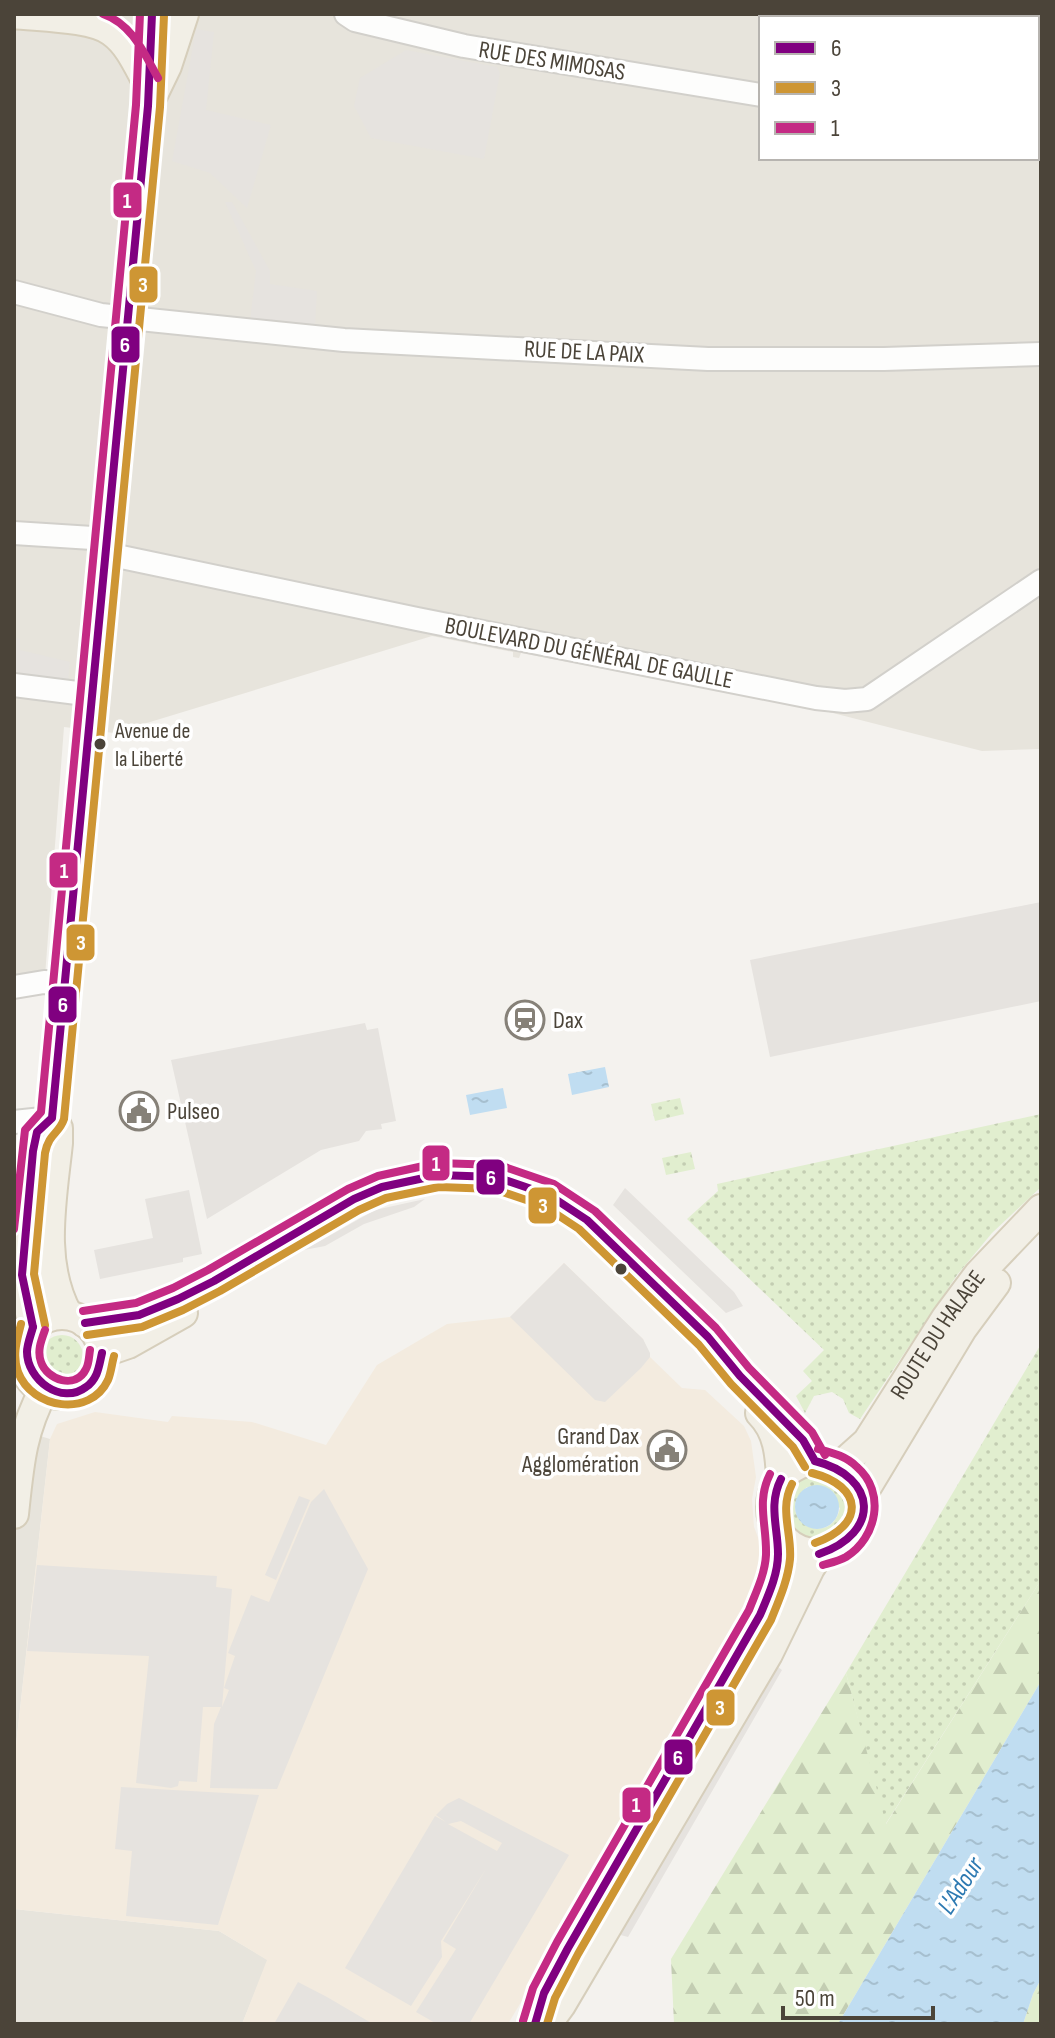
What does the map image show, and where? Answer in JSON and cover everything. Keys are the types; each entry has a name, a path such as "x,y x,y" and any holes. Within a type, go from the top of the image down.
{"main road":[{"path":"14,14 95,24 112,31 126,46 148,95"},
{"path":"152,14 148,95 128,317 52,1118 58,1128 49,1254 54,1284 77,1319 98,1336 102,1353 98,1372 80,1390 56,1394 34,1383 27,1373 22,1349 33,1327 55,1315 77,1319 139,1315 214,1281 354,1199 382,1187 438,1175 496,1177 549,1195 587,1220 708,1337 740,1376 827,1464 849,1474 862,1495 864,1507 858,1530 842,1547 819,1554 802,1551 787,1543 776,1530"},
{"path":"148,95 167,66 184,14"},
{"path":"33,1327 22,1275 33,1151 37,1132 52,1118"},
{"path":"102,1353 128,1344 372,1206 439,1192 500,1196 541,1209 568,1226 769,1422 777,1442 781,1479"},
{"name":"ROUTE DU HALAGE","path":"827,1464 867,1442 946,1318 978,1275 1041,1209"},
{"name":"ROUTE DU HALAGE","path":"862,1495 962,1329 997,1281 1041,1232"},
{"path":"14,1514 21,1446 30,1415 44,1390"},
{"path":"535,2024 544,1993 568,1948 760,1615 776,1576 776,1530 771,1514 772,1498 781,1479 802,1464 827,1464"},
{"path":"547,2024 768,1654 819,1554"}],"street":[{"name":"RUE DES MIMOSAS","path":"346,14 355,20 464,46 759,95"},
{"name":"RUE DE LA PAIX","path":"14,292 81,312 344,340 708,359 884,359 1041,354"},
{"name":"BOULEVARD DU GÉNÉRAL DE GAULLE","path":"14,533 107,546 417,619 816,698 845,701 867,699 1041,581"},
{"path":"14,685 93,695"},
{"path":"14,987 44,982 64,997"},
{"path":"14,1122 52,1118"}],"shaded area":[{"path":"14,14 1041,14 1041,749 982,751 821,710 521,653 519,658 513,657 513,652 432,636 114,733 64,727 45,976 14,982"},
{"path":"196,29 214,32 206,110 271,125 247,208 210,173 172,161"},
{"path":"406,50 497,67 500,73 484,159 371,138 354,106 360,78"},
{"path":"225,202 232,202 270,271 270,284 317,291 315,325 250,321 256,271"},
{"path":"14,638 20,639 20,650 70,662 67,692 14,685"},
{"path":"1041,902 1041,1001 770,1057 750,960"},
{"path":"365,1023 367,1030 378,1028 396,1121 381,1124 382,1129 366,1131 359,1141 321,1150 207,1219 171,1060"},
{"path":"625,1188 734,1292 743,1306 726,1313 613,1205"},
{"path":"189,1190 202,1254 183,1258 183,1262 100,1279 94,1250 153,1238 145,1199"},
{"path":"425,1199 414,1207 364,1224 325,1246 304,1250 375,1210"},
{"path":"564,1263 643,1339 650,1357 682,1388 705,1390 744,1426 751,1441 756,1477 752,1499 754,1527 767,1561 760,1589 637,1807 508,2024 242,2024 267,1960 219,1931 14,1909 14,1763 50,1439 57,1424 95,1412 168,1422 172,1416 252,1422 326,1445 377,1365 447,1324 510,1317"},
{"path":"564,1263 643,1339 650,1353 641,1368 605,1402 595,1400 510,1317"},
{"path":"14,1428 50,1439 14,1763"},
{"path":"324,1489 368,1569 277,1789 210,1788 214,1724 221,1707 203,1707 197,1782 179,1781 178,1786 171,1788 136,1783 149,1656 27,1651 37,1565 217,1576 216,1587 232,1589 222,1707 229,1690 224,1688 235,1656 228,1653 251,1595 269,1602 311,1502"},
{"path":"299,1496 310,1500 276,1580 265,1575"},
{"path":"770,1661 782,1670 628,1937 613,1933"},
{"path":"121,1787 259,1795 218,1925 126,1916 132,1851 115,1849"},
{"path":"459,1798 569,1855 469,2024 437,2024 416,2012 456,1949 443,1941 487,1867 441,1941 442,1957 411,2006 345,1968 435,1816 446,1822 436,1815","holes":["461,1821 502,1843 497,1851 448,1824"]},
{"path":"14,1909 219,1931 268,1960 242,2024 14,2024"},
{"path":"298,1982 327,1997 373,2024 274,2024"}],"green space":[{"path":"680,1098 684,1114 655,1121 651,1104"},
{"path":"1041,1114 1041,1187 992,1233 957,1275 860,1419 849,1413 843,1399 832,1392 814,1396 805,1413 796,1396 812,1381 803,1371 824,1350 687,1219 718,1191 717,1184"},
{"path":"691,1152 695,1169 666,1175 662,1158"},
{"path":"62,1335 77,1341 83,1356 77,1371 62,1377 47,1371 41,1356 47,1341"},
{"path":"1041,1344 1041,1580 885,1825 846,1673"},
{"path":"814,1474 836,1479 850,1498 848,1519 838,1533 825,1539 810,1538 796,1532 787,1520 785,1504 793,1484","holes":["807,1487 840,1508 834,1521 825,1527 815,1528 806,1525 795,1509 797,1498"]},
{"path":"1041,1580 1041,1681 838,2024 674,2024 671,1959 846,1673 886,1824"},
{"path":"1041,1979 1041,2024 1023,2024 1033,1994"}],"water":[{"path":"605,1067 609,1087 572,1095 568,1074"},
{"path":"503,1088 507,1108 470,1115 466,1095"},
{"path":"817,1485 833,1491 839,1507 833,1523 817,1529 801,1523 795,1507 801,1491"},
{"name":"L'Adour","path":"1041,1681 1041,1979 1023,2024 838,2024"}],"transit line":[{"name":"1","path":"103,14 129,32 158,78"},
{"name":"1","path":"14,1229 25,1130 41,1112 136,105 140,14"},
{"name":"6","path":"33,1327 22,1275 33,1151 37,1132 52,1118 148,106 152,14"},
{"name":"3","path":"45,1325 34,1274 45,1153 64,1119 160,107 164,15"},
{"name":"1","path":"83,1311 136,1303 173,1288 348,1189 378,1176 437,1163 499,1165 554,1184 595,1211 716,1328 749,1368 812,1432 825,1455"},
{"name":"6","path":"85,1323 139,1315 178,1299 354,1199 382,1187 438,1175 496,1177 549,1195 587,1220 708,1337 740,1376 803,1440 815,1461"},
{"name":"3","path":"87,1335 142,1327 183,1310 359,1210 386,1198 439,1187 494,1189 544,1206 579,1229 699,1345 731,1384 793,1447 805,1467"},
{"name":"3","path":"21,1324 15,1354 18,1372 25,1385 48,1401 75,1404 100,1392 108,1380 114,1356"},
{"name":"6","path":"33,1327 27,1349 29,1362 39,1380 56,1391 76,1392 90,1384 102,1353"},
{"name":"1","path":"45,1330 40,1358 44,1368 55,1378 76,1379 88,1365 90,1350"},
{"name":"1","path":"818,1449 853,1463 866,1477 874,1501 871,1527 857,1549 846,1557 823,1565"},
{"name":"6","path":"815,1461 851,1479 860,1492 864,1506 862,1520 853,1533 839,1545 819,1554"},
{"name":"3","path":"812,1473 841,1487 849,1496 852,1506 843,1526 815,1543"},
{"name":"1","path":"523,2021 533,1988 557,1942 749,1610 765,1562 763,1504 770,1474"},
{"name":"6","path":"535,2024 544,1993 568,1948 760,1615 778,1562 774,1507 781,1479"},
{"name":"3","path":"547,2024 555,1998 578,1954 771,1620 789,1567 786,1503 792,1484"}],"place":[{"name":"Avenue de la Liberté","path":"100,744"},
{"name":"Dax","path":"525,1020"},
{"name":"Pulseo","path":"139,1111"},
{"name":"Grand Dax Agglomération","path":"667,1450"}]}
